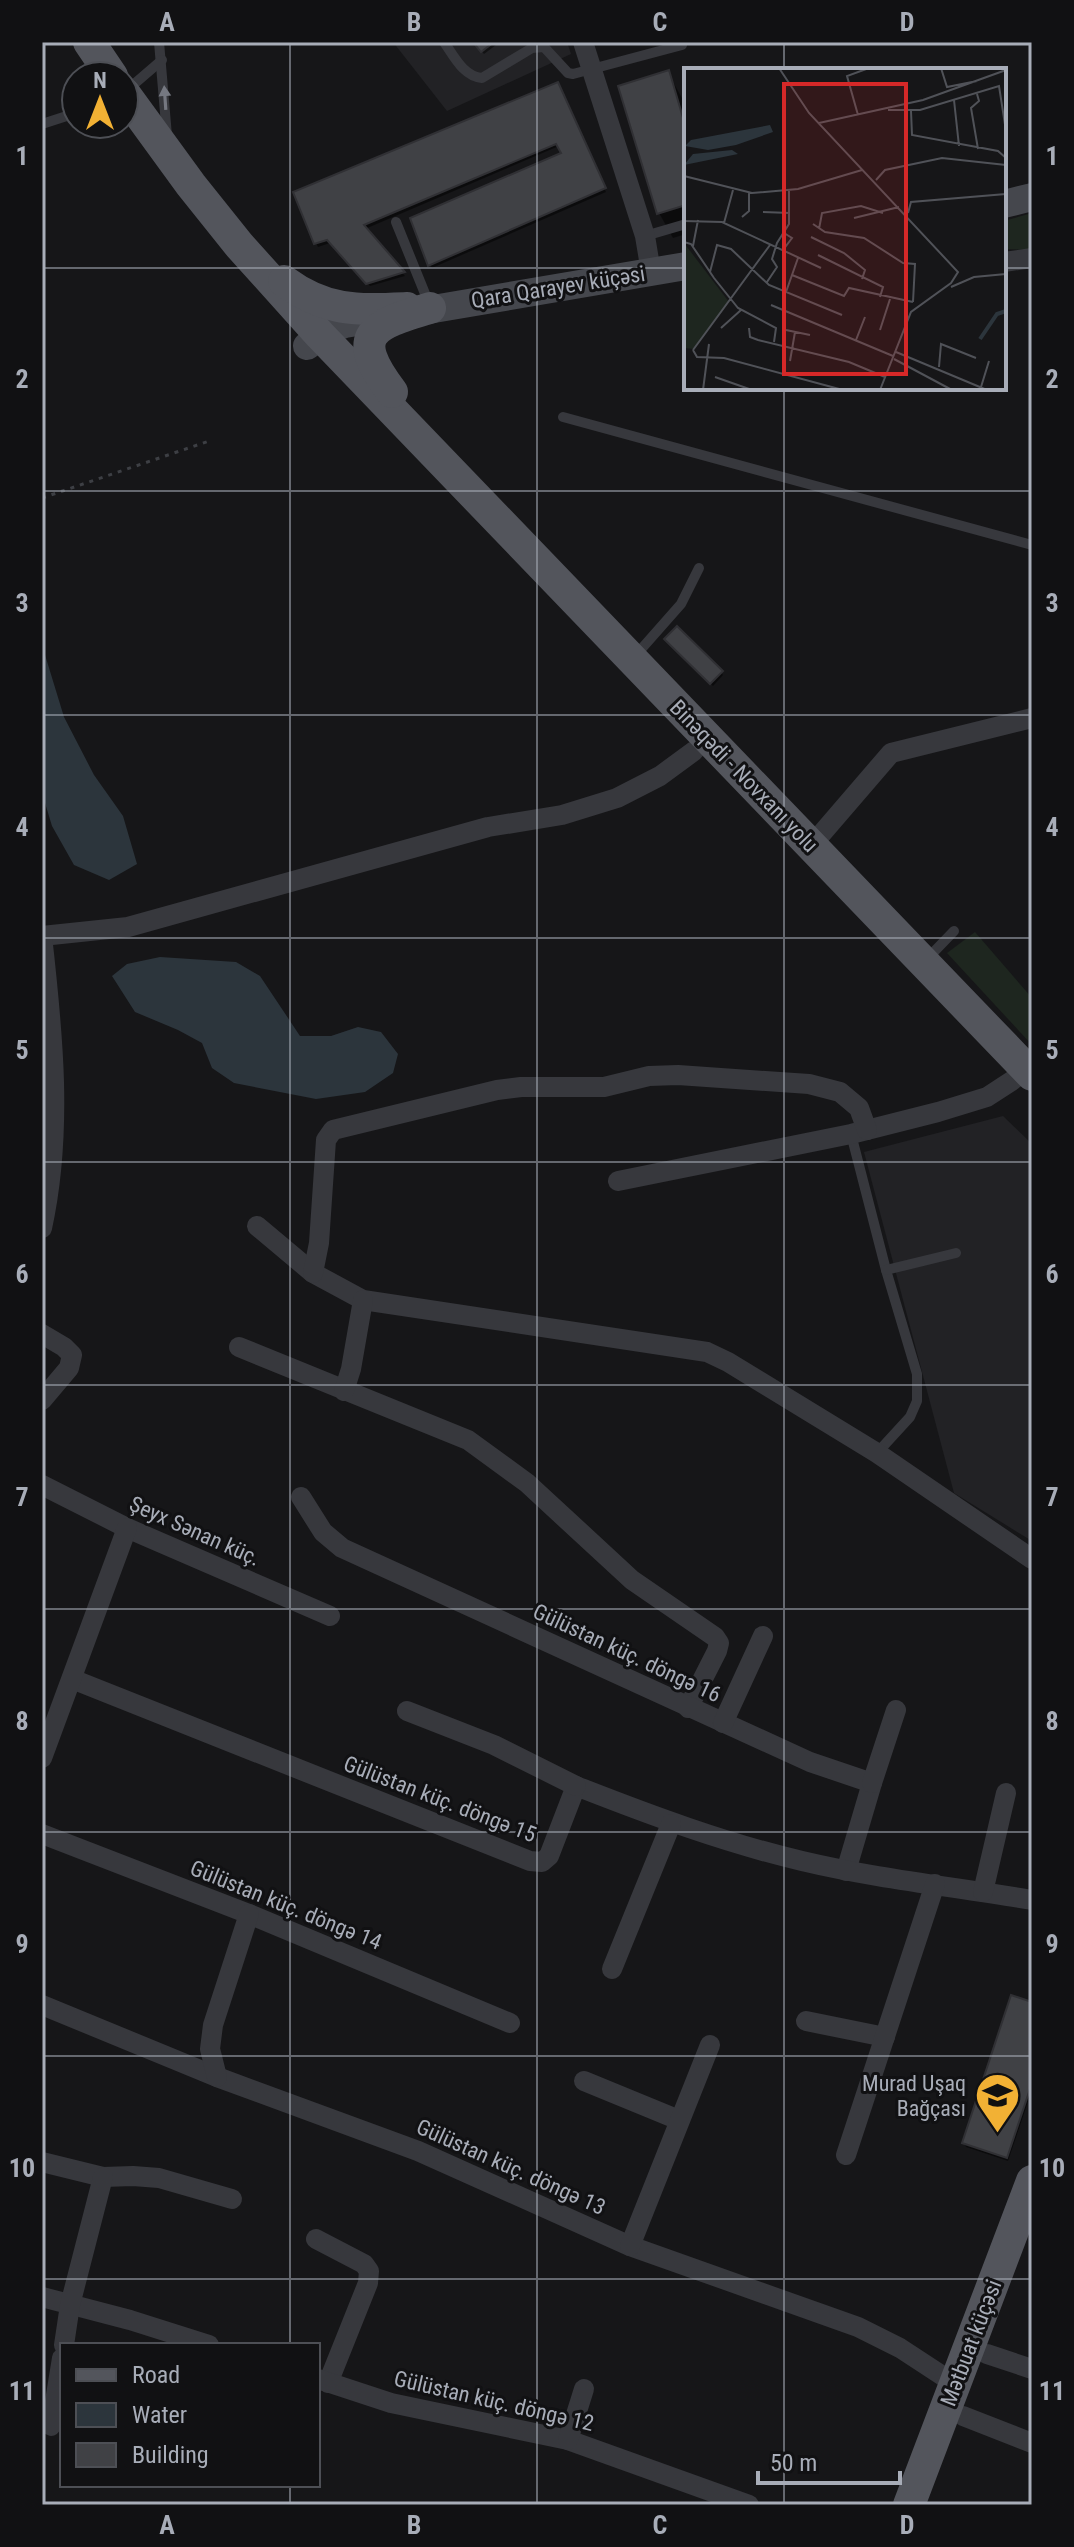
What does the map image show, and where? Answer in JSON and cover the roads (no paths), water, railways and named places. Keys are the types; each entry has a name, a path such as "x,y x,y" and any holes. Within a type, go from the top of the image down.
{"main road":[{"path":"67,42 79,60"},
{"path":"89,42 101,60"},
{"path":"140,114 314,340 694,751 1026,1085"},
{"path":"135,140 183,206 314,340 456,478"},
{"path":"239,245 289,285 323,304 356,310 430,308"},
{"path":"430,308 381,324 369,345 370,361 456,478"},
{"name":"Binəqədi - Novxanı yolu","path":"456,478 923,963 1026,1085"},
{"name":"Mətbuat küçəsi","path":"909,2505 959,2400 978,2351 1032,2181"},
{"name":"Mətbuat küçəsi","path":"978,2351 1032,2235"},
{"name":"Mətbuat küçəsi","path":"929,2505 959,2400"}],"street":[{"path":"583,42 645,236 651,272"},
{"path":"1006,204 1032,197"},
{"path":"1006,262 1032,258"},
{"name":"Qara Qarayev küçəsi","path":"314,340 345,324 684,266"},
{"path":"811,846 891,753 1032,718"},
{"path":"42,1228 50,1185 48,1137 54,1043 42,936 128,927 488,827 562,815 617,798 660,776 694,751"},
{"path":"313,1273 319,1243 326,1140 333,1130 509,1088 604,1087 649,1076 678,1075 809,1084 840,1092 859,1108 859,1132"},
{"path":"618,1181 859,1132 963,1106 1026,1085"},
{"path":"257,1226 313,1273 363,1300 707,1352 877,1453 1032,1559"},
{"path":"344,1391 363,1300"},
{"path":"42,1334 72,1355 69,1368 42,1400"},
{"path":"239,1347 468,1440 527,1483 632,1580 715,1637 719,1643 717,1651 688,1708"},
{"name":"Şeyx Sənan küç.","path":"42,1485 127,1528 330,1616"},
{"name":"Gülüstan küç. döngə 16","path":"301,1497 323,1532 342,1548 688,1708 810,1762 872,1783"},
{"path":"42,1758 127,1528"},
{"path":"723,1723 763,1636"},
{"name":"Gülüstan küç. döngə 15","path":"72,1679 530,1861 542,1862 549,1856 576,1786"},
{"path":"846,1871 896,1710"},
{"path":"407,1711 494,1745 576,1786 671,1824 846,1871 1032,1900"},
{"path":"983,1892 1006,1793"},
{"path":"612,1969 671,1824"},
{"name":"Gülüstan küç. döngə 14","path":"42,1834 249,1914 510,2023"},
{"path":"846,2155 935,1884"},
{"path":"217,2077 210,2049 213,2025 249,1914"},
{"name":"Gülüstan küç. döngə 13","path":"42,2005 217,2077 418,2151 630,2246 858,2327 900,2348 959,2400 1032,2443"},
{"path":"806,2021 885,2037"},
{"path":"630,2246 710,2045"},
{"path":"584,2081 679,2120"},
{"path":"42,2162 103,2177 159,2178 232,2199"},
{"path":"64,2343 70,2305 103,2177"},
{"path":"316,2239 364,2264 369,2271 368,2283 323,2381"},
{"path":"42,2297 203,2343"},
{"path":"978,2351 1032,2369"},
{"path":"51,2426 60,2370"},
{"name":"Gülüstan küç. döngə 12","path":"323,2381 391,2403 568,2440 749,2505"},
{"path":"568,2440 584,2389"}],"lane":[{"path":"159,42 169,154"},
{"path":"444,42 466,72 482,78 532,48 544,47 568,73 591,71 682,45"},
{"path":"140,79 162,60"},
{"path":"396,222 430,308"},
{"path":"645,236 684,225"},
{"path":"563,417 1032,545"},
{"path":"632,659 681,604 699,568"},
{"path":"923,963 954,931"},
{"path":"859,1132 886,1270 917,1374 917,1401 910,1417 877,1453"},
{"path":"886,1270 956,1253"}],"water":[{"path":"42,645 64,717 94,775 123,816 137,864 109,880 74,865 52,826 42,793"},
{"path":"160,957 236,962 260,976 300,1036 331,1036 358,1027 381,1032 398,1054 393,1073 365,1092 316,1099 234,1083 212,1068 202,1043 135,1012 112,976 127,964"}],"place":[{"name":"Murad Uşaq Bağçası","path":"997,2135"}]}
